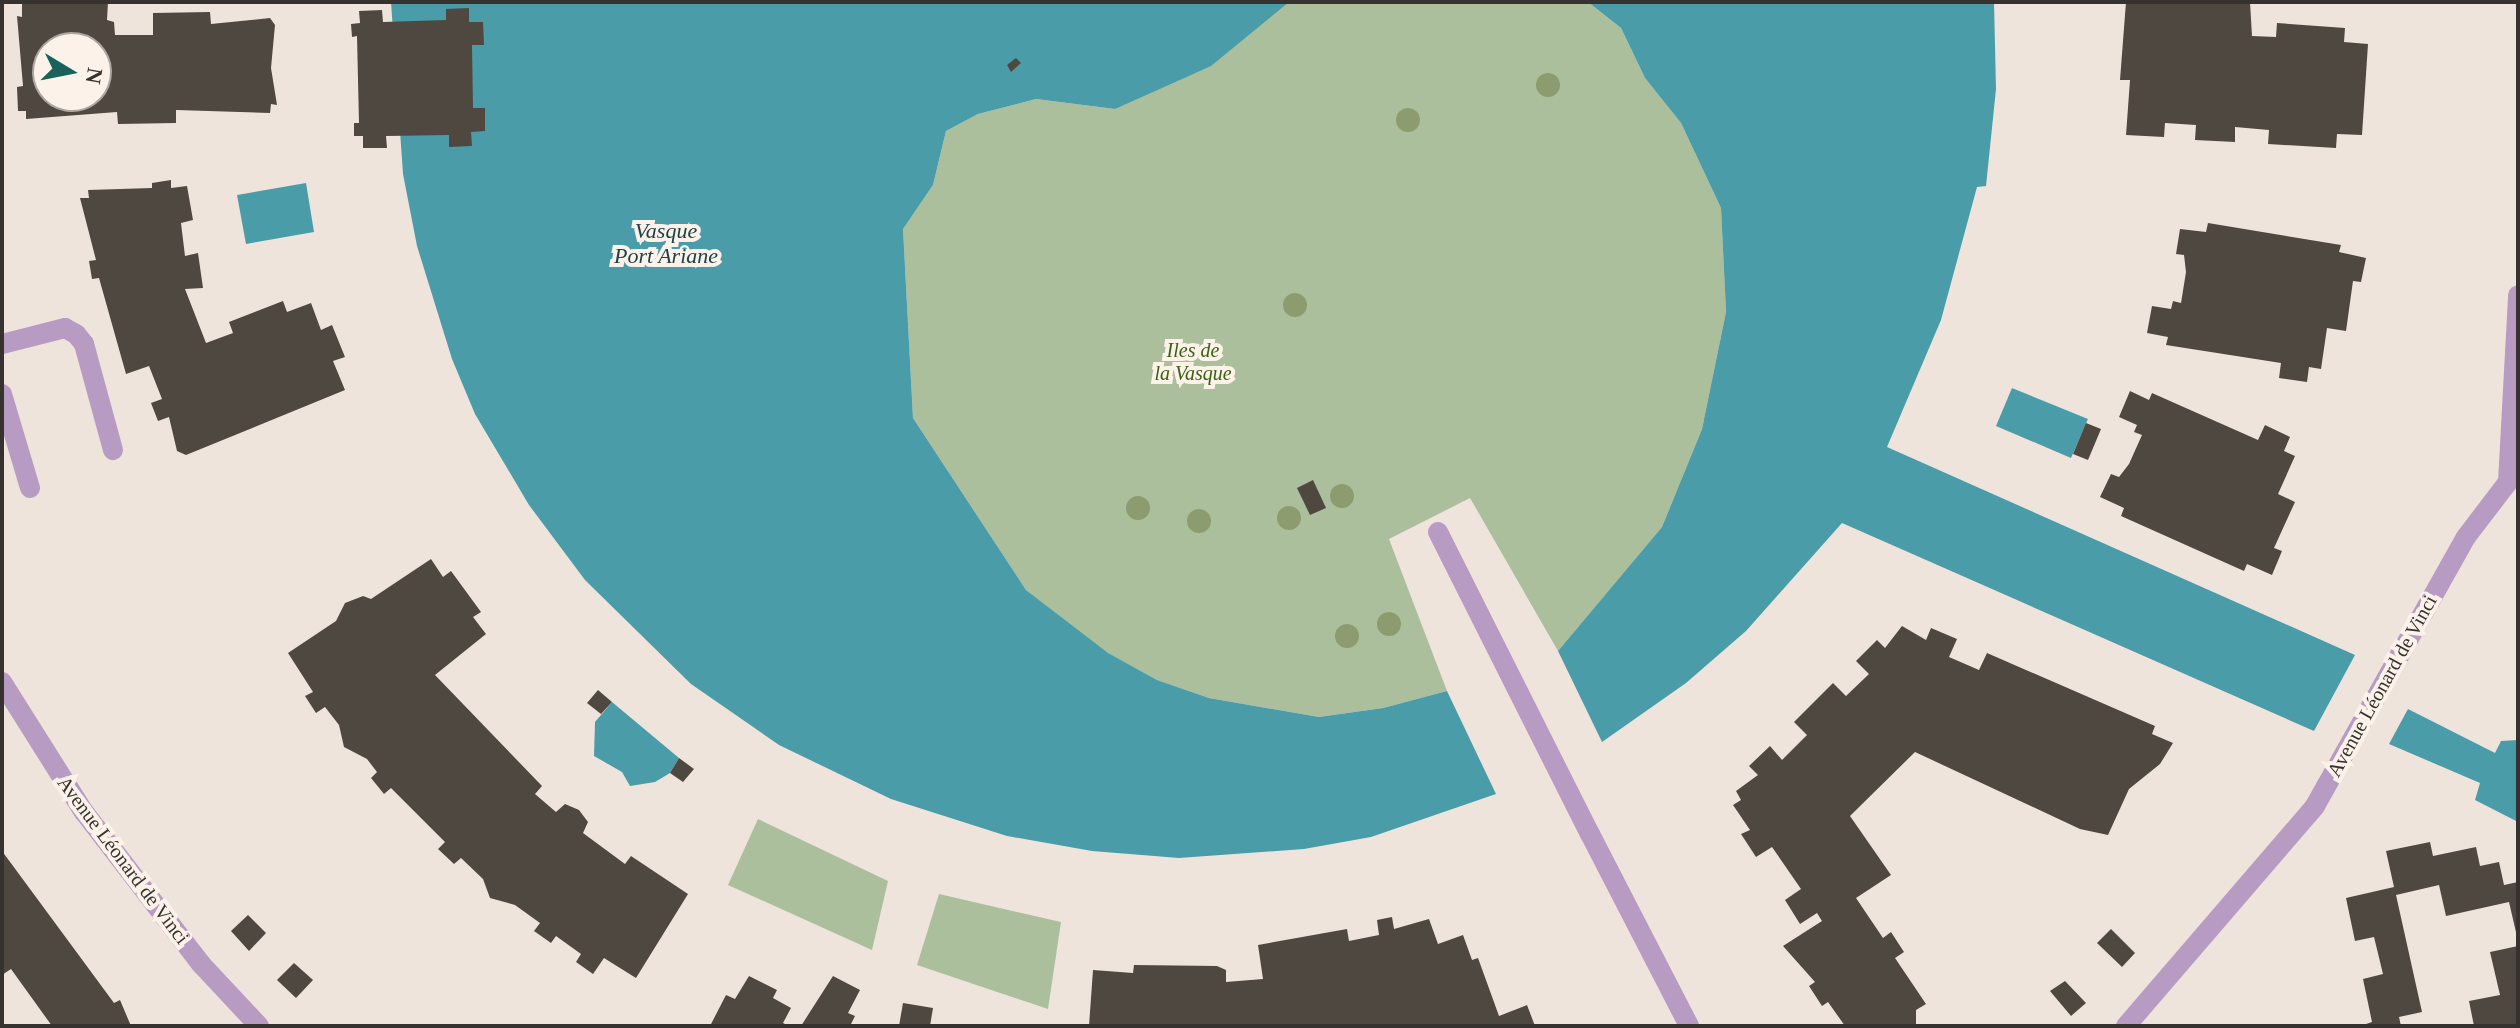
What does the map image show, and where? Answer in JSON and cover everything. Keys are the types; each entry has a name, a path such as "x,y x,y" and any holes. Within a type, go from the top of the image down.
{"street":[{"name":"Avenue Léonard de Vinci","path":"2126,1026 2315,806 2466,537 2513,484 2518,295"},
{"path":"2,344 65,328 76,334 84,344 113,450"},
{"path":"2,394 30,488"},
{"path":"1438,532 1689,1026"},
{"name":"Avenue Léonard de Vinci","path":"2,682 84,812 201,964 259,1026"}],"green space":[{"name":"Iles de la Vasque","path":"1289,2 1588,2 1621,28 1645,78 1681,123 1721,208 1726,312 1702,429 1662,527 1558,651 1470,498 1389,539 1447,691 1383,708 1319,717 1209,698 1157,680 1107,653 1026,590 913,418 903,229 933,185 946,131 978,114 1036,99 1115,109"},
{"path":"758,819 888,881 872,950 728,885"},
{"path":"939,894 1061,922 1048,1009 917,965"}],"water":[{"name":"Vasque Port Ariane","path":"391,2 1289,2 1211,66 1115,109 1036,99 978,114 946,131 933,185 903,229 913,418 1026,590 1108,653 1157,680 1209,698 1319,717 1383,708 1447,691 1496,794 1371,837 1304,849 1179,858 1092,851 1007,836 891,799 779,745 691,684 585,580 529,505 475,414 452,359 417,246 403,174"},
{"path":"1588,2 1994,2 1996,89 1986,186 1977,187 1941,320 1887,447 2355,655 2314,731 1842,523 1746,631 1686,683 1602,742 1558,651 1662,527 1702,429 1726,312 1721,208 1681,123 1645,78 1621,28"},
{"path":"306,183 314,232 246,244 237,195"},
{"path":"2012,388 2088,419 2071,458 1996,426"},
{"path":"612,702 679,758 670,773 655,782 630,786 622,772 594,756 595,722"},
{"path":"2408,709 2495,753 2501,741 2518,740 2518,822 2475,800 2480,783 2389,744"}],"building":[{"path":"22,2 108,2 107,20 114,22 115,35 153,35 153,13 210,12 211,24 270,18 275,25 271,68 277,105 271,104 270,113 176,110 176,123 118,124 117,112 26,119 26,111 18,111 17,87 23,86 17,16 22,17"},
{"path":"2126,2 2250,2 2252,36 2276,37 2277,23 2345,28 2344,42 2368,44 2362,135 2337,134 2336,148 2268,144 2269,130 2235,127 2235,142 2195,140 2196,125 2165,123 2164,137 2126,135 2130,80 2120,80"},
{"path":"469,8 469,22 483,22 484,45 472,45 473,108 485,108 485,131 471,132 472,146 449,147 449,135 386,136 387,148 363,148 363,136 354,136 354,123 359,123 357,36 352,37 351,24 360,23 359,11 382,10 383,22 446,20 446,9"},
{"path":"1016,58 1021,63 1011,72 1007,65"},
{"path":"171,180 171,188 187,186 193,220 181,223 185,256 198,253 203,288 185,289 206,343 233,333 229,322 283,301 287,312 311,303 321,330 332,325 345,357 333,361 345,390 186,455 177,451 169,417 158,421 151,403 162,399 149,366 126,374 99,278 92,279 89,261 96,260 80,198 89,198 88,190 152,188 152,183"},
{"path":"2208,223 2341,245 2339,252 2366,258 2361,282 2353,281 2346,331 2327,328 2321,369 2309,367 2307,382 2279,378 2281,363 2166,345 2168,337 2147,333 2152,306 2171,309 2173,301 2181,303 2186,272 2184,255 2176,254 2180,229 2206,232"},
{"path":"2130,391 2149,400 2152,393 2258,440 2265,425 2290,437 2284,451 2295,456 2278,494 2295,502 2274,548 2282,551 2272,575 2247,564 2244,571 2121,516 2124,508 2100,497 2111,474 2119,477 2129,464 2142,435 2134,432 2137,425 2119,417"},
{"path":"2086,423 2101,429 2088,460 2073,454"},
{"path":"1313,480 1326,508 1310,515 1297,488"},
{"path":"431,559 443,577 451,571 481,612 473,617 486,634 435,675 542,786 535,794 556,812 565,804 579,810 588,822 583,833 625,864 631,856 688,894 636,978 604,958 593,974 576,962 581,954 556,936 551,943 534,931 540,923 515,905 490,898 483,879 461,858 454,864 438,849 445,842 391,788 384,794 371,778 377,772 367,759 344,747 339,725 325,707 316,713 305,696 313,692 288,653 336,621 345,603 363,596 371,599"},
{"path":"1902,626 1926,640 1931,628 1957,639 1949,657 1979,670 1987,653 2155,726 2152,734 2173,743 2160,764 2129,789 2108,835 2080,829 1915,752 1850,816 1891,875 1856,898 1883,938 1891,932 1904,952 1895,958 1926,1004 1916,1010 1916,1026 1845,1026 1828,1002 1822,1006 1809,986 1815,982 1783,946 1822,921 1817,913 1800,924 1785,900 1801,889 1772,847 1756,857 1741,834 1750,830 1733,805 1741,800 1736,791 1758,775 1749,766 1770,746 1782,760 1807,735 1794,722 1833,683 1846,696 1869,674 1856,661 1877,640 1885,648"},
{"path":"598,690 612,702 601,714 587,703"},
{"path":"679,758 694,769 683,782 670,773"},
{"path":"2430,842 2433,856 2476,847 2480,866 2499,862 2504,885 2518,882 2518,941 2509,902 2446,916 2439,885 2396,895 2422,1012 2399,1017 2401,1026 2360,1026 2372,1022 2363,979 2383,974 2374,937 2355,941 2346,898 2394,887 2386,851"},
{"path":"2,851 114,1003 120,1000 131,1026 52,1026 11,969 2,975"},
{"path":"248,915 266,933 249,951 231,931"},
{"path":"1392,917 1394,929 1429,919 1438,944 1463,935 1472,960 1478,958 1499,1016 1527,1005 1535,1026 1089,1026 1093,970 1133,973 1134,965 1217,966 1226,970 1226,982 1263,979 1258,945 1347,929 1349,941 1379,935 1377,920"},
{"path":"2111,929 2135,953 2122,967 2097,943"},
{"path":"2518,946 2518,1026 2474,1026 2469,1001 2500,995 2490,952"},
{"path":"294,963 313,980 296,998 277,980"},
{"path":"749,976 777,990 773,998 791,1008 783,1023 789,1026 710,1026 726,995 735,999"},
{"path":"833,976 860,990 848,1013 855,1016 850,1026 801,1026"},
{"path":"2065,981 2086,1003 2071,1016 2050,991"},
{"path":"903,1003 933,1008 930,1026 899,1026"}]}
